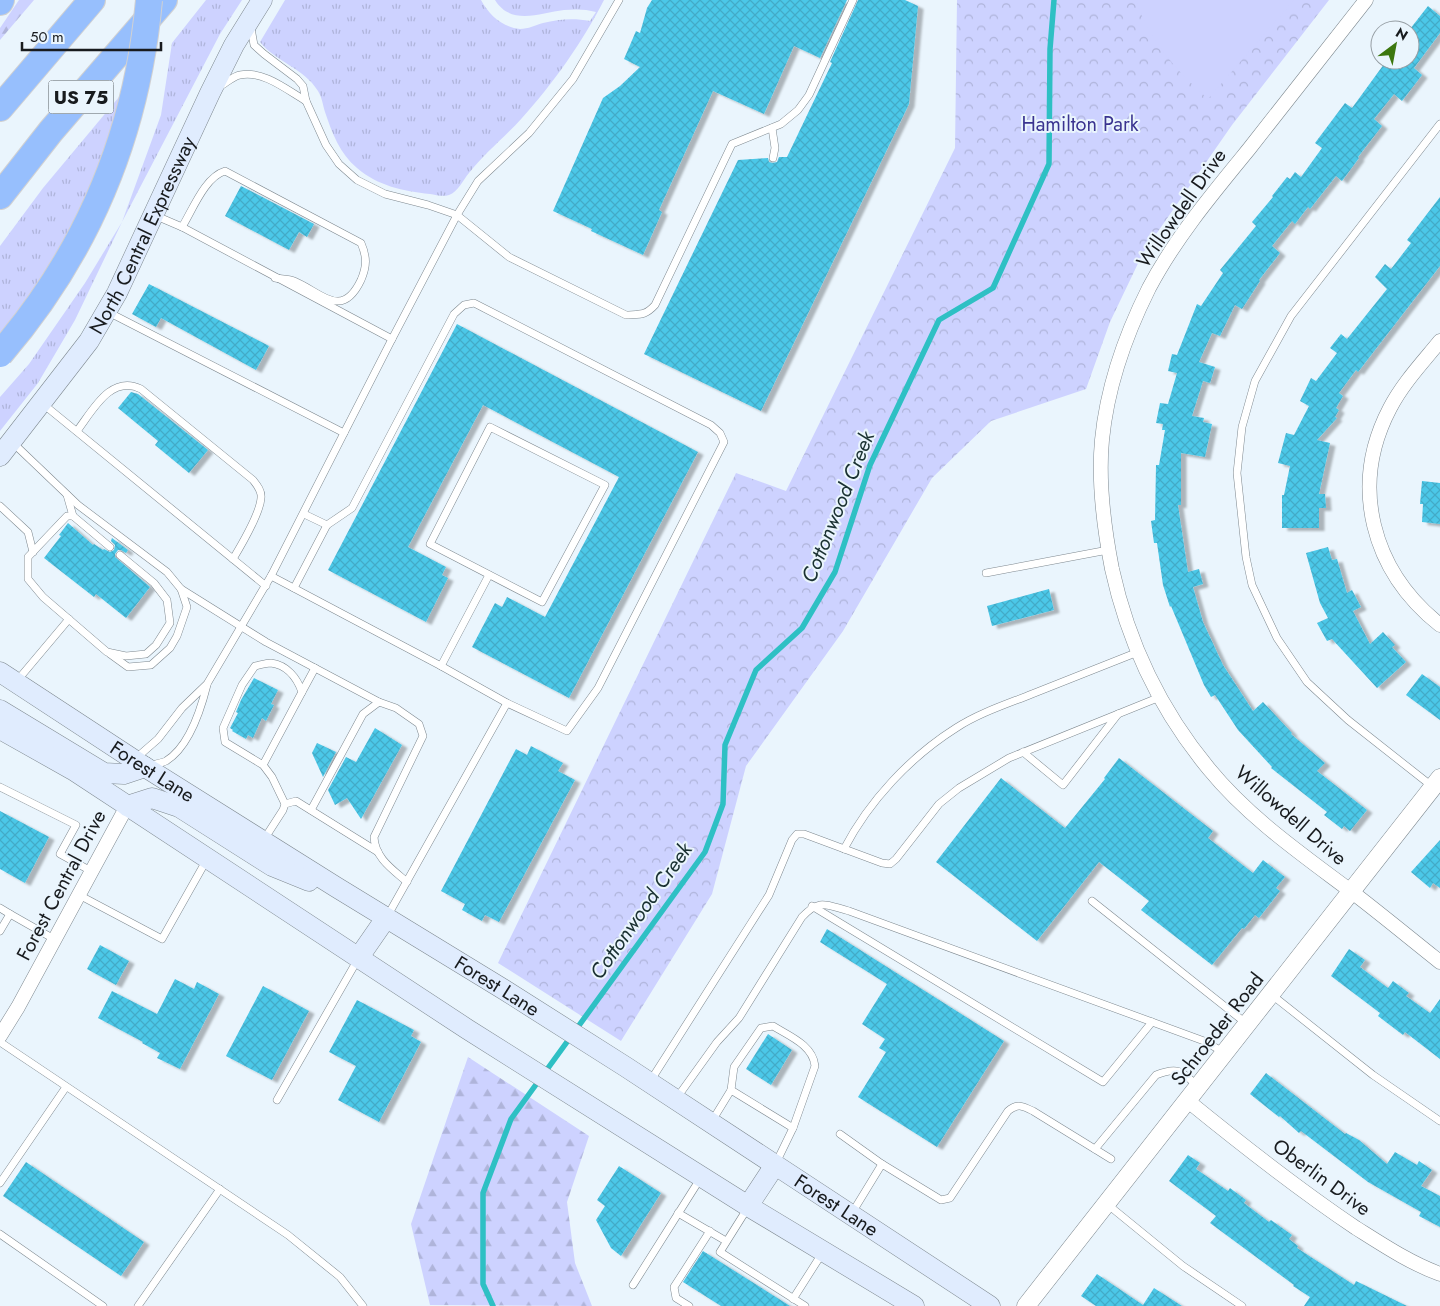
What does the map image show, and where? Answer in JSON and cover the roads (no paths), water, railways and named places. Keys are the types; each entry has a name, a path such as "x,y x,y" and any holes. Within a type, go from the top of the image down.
{"highway":[{"name":"US 75","path":"0,108 92,0"},
{"path":"0,354 48,291 72,252 103,193 124,133 140,71 149,0"},
{"name":"US 75","path":"0,196 51,131 164,0"}],"main road":[{"name":"North Central Expressway","path":"5,449 89,341 117,293 210,93 234,45 258,6"},
{"name":"Forest Lane","path":"5,675 263,841 626,1067 990,1306"},
{"path":"0,710 104,773 124,774 140,763"},
{"path":"1,732 72,770 477,1035 748,1206 914,1306"},
{"path":"127,806 152,798 179,807 272,866 303,879 336,887"},
{"path":"359,957 386,918"},
{"path":"748,1206 775,1165"}],"street":[{"name":"Willowdell Drive","path":"1366,0 1196,216 1150,286 1136,317 1110,395 1102,440 1102,492 1108,550 1124,616 1138,652 1160,697 1180,731 1210,771 1245,806 1290,845 1440,962"},
{"path":"1440,340 1405,384 1390,408 1374,450 1370,483 1370,503 1374,523 1387,563 1412,599 1440,625"},
{"name":"Schroeder Road","path":"1026,1306 1271,994 1438,786"},
{"name":"Forest Central Drive","path":"0,1036 18,1007 127,806"},
{"name":"Oberlin Drive","path":"1193,1094 1321,1205 1424,1268 1440,1274"}],"lane":[{"path":"140,763 182,708 207,684 272,576 392,339 457,215 478,181 529,133 573,79 619,0"},
{"path":"258,6 250,31 254,45 298,79 303,86 306,101 326,144 339,164 357,180 370,188 392,196 457,215 510,257 532,270 626,315 649,312 655,305 732,144 781,124 798,110 809,95 853,0"},
{"path":"210,93 239,75 256,75 274,82 306,101"},
{"path":"1438,786 1348,720 1308,682 1276,638 1252,585 1246,557 1237,474 1242,427 1255,381 1291,316 1440,124"},
{"path":"772,128 775,148 773,158"},
{"path":"182,227 210,180 217,173 225,171 361,243 366,255 366,269 360,283 350,297 342,301 331,300 292,280 275,278"},
{"path":"154,214 182,227 392,339"},
{"path":"272,576 294,588 441,666 507,703 566,731 598,688 724,442 720,433 711,425 474,303 464,305 454,314 352,508 327,525 294,588"},
{"path":"106,311 344,433"},
{"path":"76,431 113,389 126,384 134,385 141,389 253,480 259,487 262,496 259,509 234,559"},
{"path":"41,402 266,586"},
{"path":"490,427 604,485 542,602 489,575 430,544 490,427"},
{"path":"5,449 167,572 181,589 266,642 379,702 396,708 419,724 423,736 374,837 374,845 385,864 407,882"},
{"path":"66,494 73,516 110,547"},
{"path":"0,506 28,532 34,552"},
{"path":"304,514 327,525"},
{"path":"73,516 67,516 28,557 28,579 43,597 107,652 128,667 151,665 170,648 177,636 187,607 181,589"},
{"path":"986,573 1108,550"},
{"path":"107,652 126,656 146,654 156,645 170,623 167,600 154,583 120,555"},
{"path":"441,666 489,575"},
{"path":"5,675 70,619"},
{"path":"844,849 875,801 927,748 957,727 990,710 1138,652"},
{"path":"263,841 285,804 272,777 263,765 225,742 223,728 242,685 255,666 271,663 288,670 298,682 302,692"},
{"path":"263,765 315,668"},
{"path":"140,763 166,761 180,748 202,705 207,684"},
{"path":"649,1082 769,895 792,840 797,834 804,834 882,864 890,864 939,804 958,788 1023,752 1160,697"},
{"path":"311,810 363,714 379,702"},
{"path":"386,918 507,703"},
{"path":"1023,752 1063,785 1118,714"},
{"path":"0,787 76,825 60,854 91,871"},
{"path":"285,804 296,801 379,853"},
{"path":"79,895 162,939 208,859"},
{"path":"1092,901 1248,1024"},
{"path":"676,1100 718,1042 739,1018 802,917 812,906 822,904 850,911 1204,1041 1225,1054"},
{"path":"812,906 1103,1082 1152,1022"},
{"path":"0,908 54,939"},
{"path":"0,931 10,914"},
{"path":"277,1100 359,957"},
{"path":"1271,994 1373,1075 1440,1121"},
{"path":"711,1123 731,1090 734,1067 761,1028 773,1026 809,1049 814,1056 815,1066 793,1128 775,1165"},
{"path":"0,1042 288,1235 340,1277 362,1306"},
{"path":"1095,1150 1156,1075 1170,1070 1181,1071 1193,1094"},
{"path":"0,1183 66,1087"},
{"path":"731,1090 793,1128"},
{"path":"840,1134 882,1164 941,1200 946,1200 953,1194 1008,1111 1013,1107 1022,1106 1111,1160"},
{"path":"851,1215 882,1164"},
{"path":"633,1285 701,1176"},
{"path":"138,1306 220,1189"},
{"path":"1107,1203 1183,1266 1242,1306"},
{"path":"748,1206 720,1252 805,1306"},
{"path":"678,1213 726,1241"},
{"path":"689,1306 676,1298 674,1288 710,1232"},
{"path":"0,1234 103,1306"},
{"path":"793,1299 823,1251"}],"waterway":[{"name":"Cottonwood Creek","path":"493,1306 483,1284 483,1193 511,1119 705,852 723,804 725,745 756,670 802,628 835,572 870,465 939,320 993,288 1049,164 1050,49 1054,0"}],"park label":[{"name":"Hamilton Park","path":"1080,124"}]}
